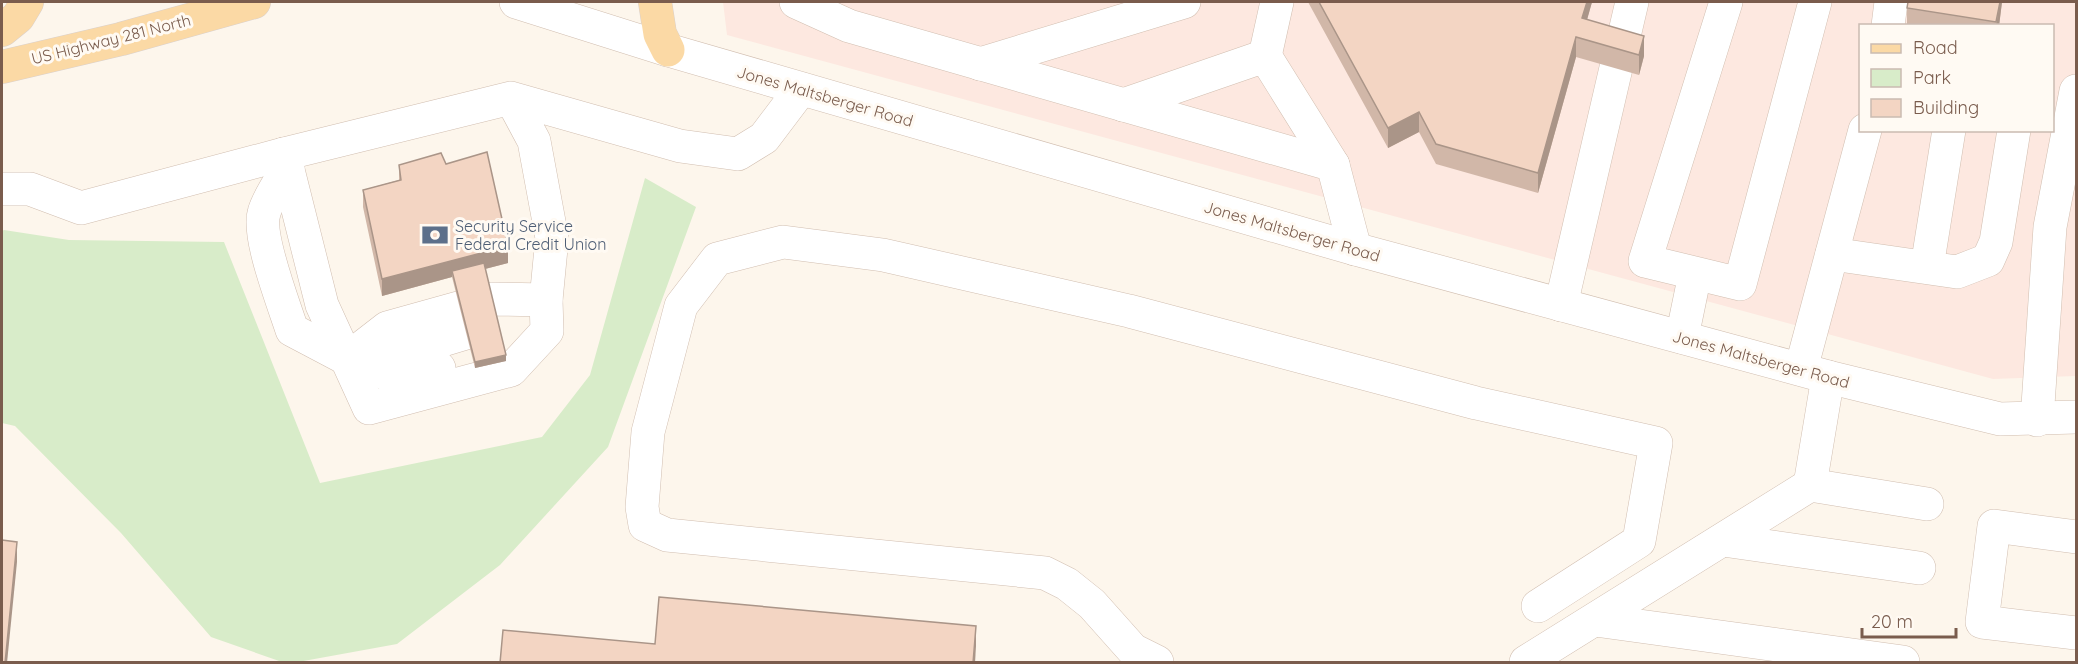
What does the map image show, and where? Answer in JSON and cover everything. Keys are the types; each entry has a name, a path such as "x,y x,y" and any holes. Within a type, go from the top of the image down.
{"main road":[{"path":"2,30 18,17 27,2"},
{"name":"US Highway 281 North","path":"2,66 121,39 254,2"},
{"path":"655,2 660,34 668,50"}],"street":[{"name":"Jones Maltsberger Road","path":"516,2 668,50 1354,249 1814,373 1971,414 2000,419 2037,420 2076,417"},
{"path":"796,2 849,26 1333,165"},
{"path":"980,64 1184,2"},
{"path":"1277,2 1265,56 1333,165 1354,249"},
{"path":"1561,305 1632,2"},
{"path":"1726,2 1645,261 1740,284 1815,2"},
{"path":"1888,24 1891,2"},
{"path":"1123,105 1265,56"},
{"path":"2,189 30,189 81,208 286,161 511,98 680,146 738,154 764,138 801,89"},
{"path":"2037,420 2050,227 2076,91"},
{"path":"286,161 322,305 369,408 511,370 547,331 546,300 552,238 534,141 511,98"},
{"path":"1810,485 1814,373 1832,254 1864,132"},
{"path":"1927,267 1949,132"},
{"path":"1832,254 1957,272 1988,260 1996,242 2014,132"},
{"path":"1157,663 1133,650 1092,604 1067,584 1045,573 667,535 645,525 642,507 648,432 681,306 717,259 783,242 883,255 1130,311 1476,403 1656,443 1639,541 1538,606"},
{"path":"1682,337 1695,274"},
{"path":"486,280 546,300"},
{"path":"347,359 382,307 455,289"},
{"path":"347,359 387,328 397,325 491,299 546,300"},
{"path":"347,359 393,355 485,341 546,300"},
{"path":"1526,663 1810,485 1927,504"},
{"path":"2076,537 1994,526 1982,622 2076,633"},
{"path":"1723,540 1920,568"},
{"path":"1595,620 1903,663"}],"shaded area":[{"path":"723,2 2076,2 2076,376 1993,379 727,35"}],"green space":[{"path":"645,178 696,207 608,447 500,565 397,644 298,662 282,662 211,637 121,533 15,426 2,423 2,231 4,230 69,240 224,242 320,483 542,437 590,375"}],"building":[{"path":"1319,2 1587,2 1582,18 1644,36 1639,55 1576,37 1538,173 1436,144 1419,112 1388,128"},
{"path":"1908,2 2000,2 1996,22 1907,8"},
{"name":"Security Service Federal Credit Union","path":"487,152 508,246 382,279 363,190 401,180 399,165 441,153 446,164"},
{"path":"484,263 506,355 475,362 452,271"},
{"path":"2,540 17,542 5,663 2,663"},
{"path":"659,597 976,626 973,663 500,663 503,630 655,644"}],"place":[{"name":"Security Service Federal Credit Union","path":"435,235"}]}
